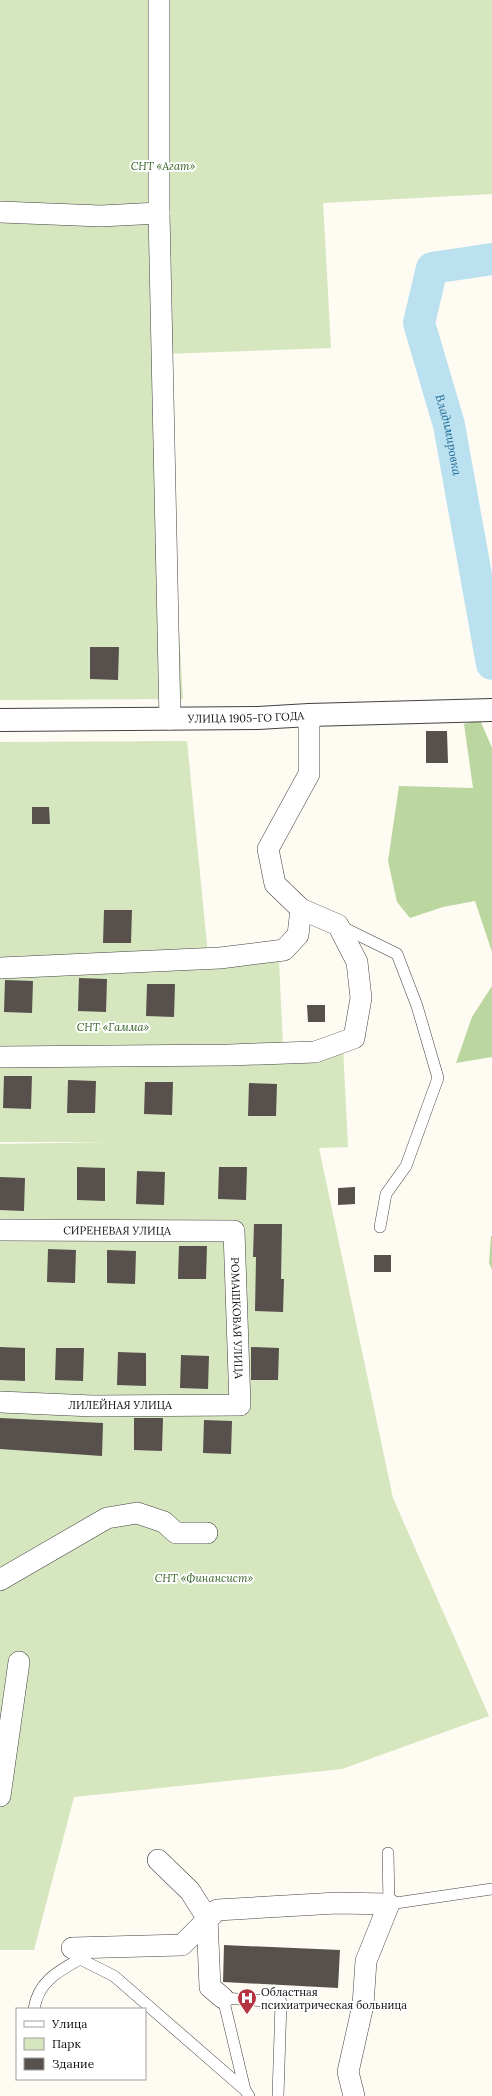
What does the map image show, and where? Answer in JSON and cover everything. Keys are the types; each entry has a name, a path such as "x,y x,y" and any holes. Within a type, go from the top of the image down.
{"street":[{"path":"159,0 159,213 170,719"},
{"path":"0,212 101,216 159,213"},
{"name":"УЛИЦА 1905-ГО ГОДА","path":"0,720 258,718 483,710"},
{"path":"0,1056 229,1055 315,1052 354,1038 361,998 357,962 338,925 301,909 275,884 268,849 309,774 309,715"},
{"path":"0,968 220,958 284,950 298,935 301,909"},
{"name":"СИРЕНЕВАЯ УЛИЦА","path":"0,1230 234,1231"},
{"name":"РОМАШКОВАЯ УЛИЦА","path":"234,1231 240,1405"},
{"name":"ЛИЛЕЙНАЯ УЛИЦА","path":"0,1402 93,1406 240,1405"},
{"path":"0,1580 107,1518 137,1513 164,1522 176,1533 207,1533"},
{"path":"0,1796 19,1662"},
{"path":"158,1860 190,1892 207,1918 210,1987 223,1998"},
{"path":"76,1954 182,1945 207,1918 217,1910 337,1903 389,1904 366,1962 363,2005 348,2072 354,2096"}],"lane":[{"path":"338,925 397,954 416,1006 438,1078 406,1166 386,1194 380,1227"},
{"path":"388,1853 389,1904 492,1888"},
{"path":"34,2008 36,1996 54,1973 76,1954 114,1976 247,2093"},
{"path":"247,2093 223,1998 281,2002 278,2096"}],"green space":[{"name":"СНТ «Агат»","path":"0,0 492,0 492,194 323,203 331,348 163,354 183,699 0,700"},
{"path":"480,720 492,748 492,952 475,901 443,907 410,918 397,902 388,861 399,786 473,788 464,724"},
{"name":"СНТ «Финансист»","path":"187,741 209,965 279,961 283,1045 343,1047 348,1147 319,1148 393,1498 489,1716 342,1769 74,1797 34,1950 0,1950 0,1144 113,1142 0,1142 0,742"},
{"path":"492,986 492,1057 456,1063 472,1017"},
{"path":"492,1236 492,1270 489,1263"}],"building":[{"path":"90,647 119,647 118,680 90,679"},
{"path":"426,731 447,731 448,763 426,763"},
{"path":"32,807 49,807 50,824 32,824"},
{"path":"104,910 132,910 131,943 103,943"},
{"path":"79,978 107,979 106,1012 78,1011"},
{"path":"5,980 33,981 32,1013 4,1012"},
{"path":"147,984 175,984 174,1017 146,1016"},
{"path":"307,1005 325,1005 325,1022 308,1022"},
{"path":"4,1076 32,1076 31,1109 3,1108"},
{"path":"68,1080 96,1081 95,1113 67,1113"},
{"path":"145,1082 173,1082 172,1115 144,1114"},
{"path":"249,1083 277,1084 276,1116 248,1116"},
{"path":"77,1167 105,1168 105,1201 77,1200"},
{"path":"219,1167 247,1167 246,1200 218,1199"},
{"path":"137,1171 165,1172 164,1205 136,1204"},
{"path":"0,1177 25,1178 24,1211 0,1210"},
{"path":"355,1187 355,1204 338,1205 338,1188"},
{"path":"254,1224 282,1224 281,1279 284,1279 283,1312 255,1311 256,1257 253,1257"},
{"path":"179,1246 207,1246 206,1279 178,1279"},
{"path":"48,1249 76,1250 75,1283 47,1282"},
{"path":"107,1250 136,1251 135,1284 107,1283"},
{"path":"374,1255 391,1255 391,1272 374,1272"},
{"path":"0,1347 25,1348 25,1381 0,1380"},
{"path":"251,1347 279,1348 278,1380 251,1380"},
{"path":"56,1348 84,1348 83,1381 55,1380"},
{"path":"118,1352 146,1353 146,1386 117,1385"},
{"path":"181,1355 209,1356 208,1389 180,1388"},
{"path":"0,1418 103,1423 102,1456 0,1449"},
{"path":"134,1418 163,1418 162,1451 134,1450"},
{"path":"204,1420 232,1421 231,1454 203,1453"},
{"path":"224,1945 340,1950 338,1988 223,1982"}],"waterway":[{"name":"Владимировка","path":"492,259 432,268 419,323 449,425 492,664"}],"place":[{"name":"Областная психиатрическая больница","path":"247,2015"}],"park label":[{"name":"СНТ «Гамма»","path":"113,1027"}]}
